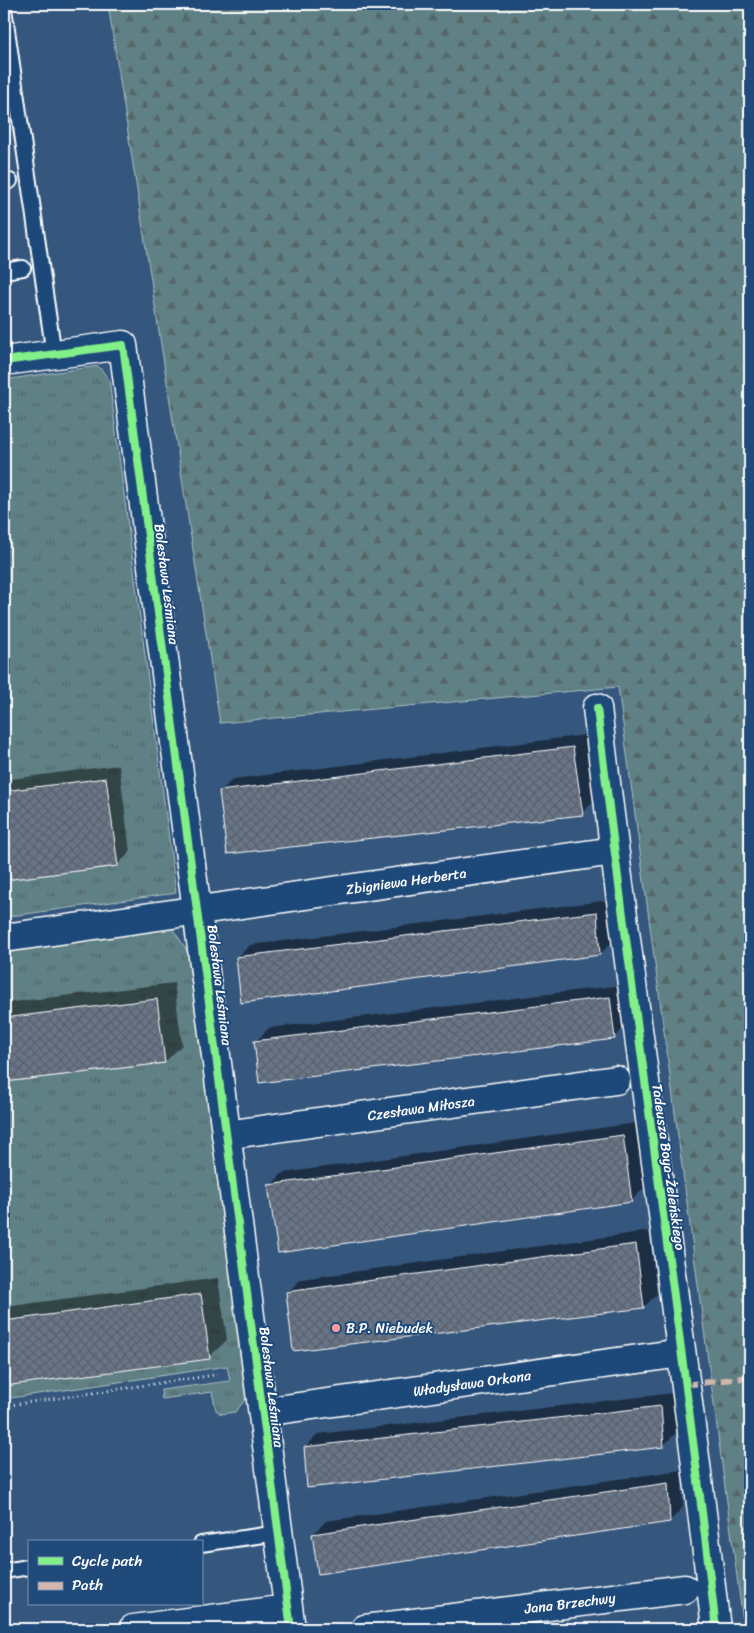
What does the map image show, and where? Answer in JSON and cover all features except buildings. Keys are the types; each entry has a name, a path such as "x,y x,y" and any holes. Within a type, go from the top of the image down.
{"street":[{"name":"Bolesława Leśmiana","path":"54,355 123,345 289,1619"},
{"path":"4,362 54,355"},
{"name":"Tadeusza Boya-Żeleńskiego","path":"598,708 614,851 681,1353 698,1587 716,1629"},
{"name":"Zbigniewa Herberta","path":"4,938 614,851"},
{"name":"Czesława Miłosza","path":"226,1135 616,1080"},
{"name":"Władysława Orkana","path":"263,1412 681,1353"},
{"name":"Jana Brzechwy","path":"365,1629 698,1587"},
{"path":"133,1629 289,1619"}],"lane":[{"path":"4,10 54,355"},
{"path":"4,270 23,268"},
{"path":"202,1544 278,1533"},
{"path":"4,1570 28,1567"}],"path":[{"path":"4,1406 221,1374"}],"green space":[{"path":"108,4 750,4 750,1629 744,1629 618,687 220,723"},
{"path":"98,366 109,379 176,893 4,917 4,880 118,866 106,778 4,791 4,380"},
{"path":"167,921 187,950 249,1391 245,1400 235,1412 221,1414 216,1410 212,1392 162,1399 161,1390 230,1381 227,1366 4,1399 4,1386 210,1358 201,1294 4,1321 4,1082 165,1063 157,999 4,1018 4,943"}],"marked path":[{"path":"685,1385 750,1377"}],"cycle path":[{"path":"4,361 123,345 291,1629"},
{"path":"597,708 688,1399 716,1629"}],"place":[{"name":"B.P. Niebudek","path":"336,1328"}]}
